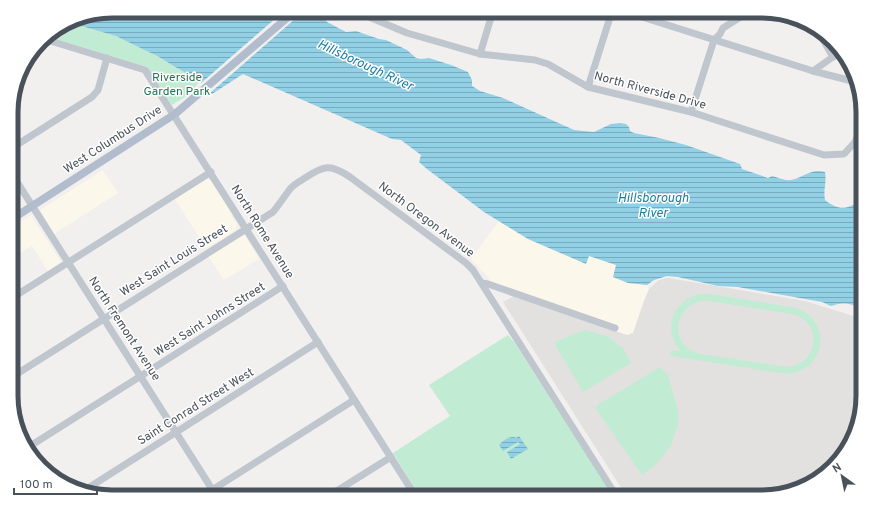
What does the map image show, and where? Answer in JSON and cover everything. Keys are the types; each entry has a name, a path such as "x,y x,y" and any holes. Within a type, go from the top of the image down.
{"main road":[{"name":"West Columbus Drive","path":"18,215 175,114 287,18"}],"street":[{"name":"North Riverside Drive","path":"372,18 407,33 480,54 535,60 548,64 588,87 691,112 824,155 844,154 856,140"},
{"path":"480,54 491,18"},
{"path":"588,87 610,18"},
{"path":"645,18 813,71 851,81"},
{"path":"691,112 714,40 723,28 739,18"},
{"name":"North Rome Avenue","path":"50,41 146,70 412,490"},
{"path":"824,43 833,57"},
{"path":"813,71 836,55"},
{"path":"18,144 92,97 98,90 107,58"},
{"name":"North Oregon Avenue","path":"246,228 273,212 290,188 317,170 333,168 340,170 350,177 466,263 473,270 613,490"},
{"path":"18,294 210,172"},
{"name":"North Fremont Avenue","path":"18,183 212,490"},
{"name":"West Saint Louis Street","path":"18,373 246,228"},
{"path":"482,283 615,328"},
{"name":"West Saint Johns Street","path":"32,445 283,286"},
{"name":"Saint Conrad Street West","path":"89,487 318,342"},
{"path":"212,490 354,400"},
{"path":"338,490 391,457"}],"shaded area":[{"path":"103,170 118,193 54,234 40,210"},
{"path":"206,179 212,182 233,214 231,215 237,224 236,230 206,248 174,198"},
{"path":"31,215 61,262 48,271 32,246 18,254 18,224"},
{"path":"499,221 528,239 586,264 589,256 616,265 628,283 647,285 649,289 633,333 627,335 616,331 617,327 491,283 488,277 471,259"},
{"path":"242,235 245,236 259,259 224,280 208,256"},
{"path":"668,278 805,301 856,317 856,402 853,420 849,432 836,453 833,456 822,456 822,468 792,485 768,490 623,490 503,302 514,296 627,335 633,333 649,289 659,280"}],"green space":[{"name":"Riverside Garden Park","path":"78,24 92,28 127,41 200,81 188,95 172,105 147,67 54,39"},
{"path":"699,294 710,294 792,307 805,312 814,321 819,331 820,343 817,354 811,364 801,371 787,374 670,356 671,350 680,351 672,333 671,325 673,316 677,309 690,298","holes":["701,301 791,314 801,318 809,325 812,333 813,342 811,351 806,358 798,364 787,367 701,354 691,350 679,337 678,328 680,320 684,312 691,305"]},
{"path":"586,330 609,337 623,348 631,363 583,392 554,343 575,333"},
{"path":"508,335 609,490 416,490 393,453 450,416 429,385"},
{"path":"660,367 668,375 678,410 678,425 671,445 664,455 653,467 642,475 595,408 599,404"}],"water":[{"name":"Hillsborough River","path":"112,18 324,18 327,22 346,32 356,31 386,40 407,50 416,58 429,58 468,72 472,80 472,86 480,91 503,98 574,130 594,132 611,124 626,124 630,131 634,133 686,145 740,164 742,169 768,178 772,176 791,180 815,171 825,172 825,200 840,208 848,207 856,203 856,306 843,303 831,306 822,302 738,287 718,286 678,277 667,276 654,280 647,285 628,283 613,277 616,265 589,256 586,264 528,239 484,212 427,169 419,162 421,155 401,140 392,139 243,74 212,94 200,81 157,56 116,36 77,25 88,21"},
{"path":"519,436 528,449 511,459 507,452 520,444 518,442 503,451 499,445 508,438 516,438"}],"pier":[{"path":"276,18 296,18 209,94 200,84"}]}
